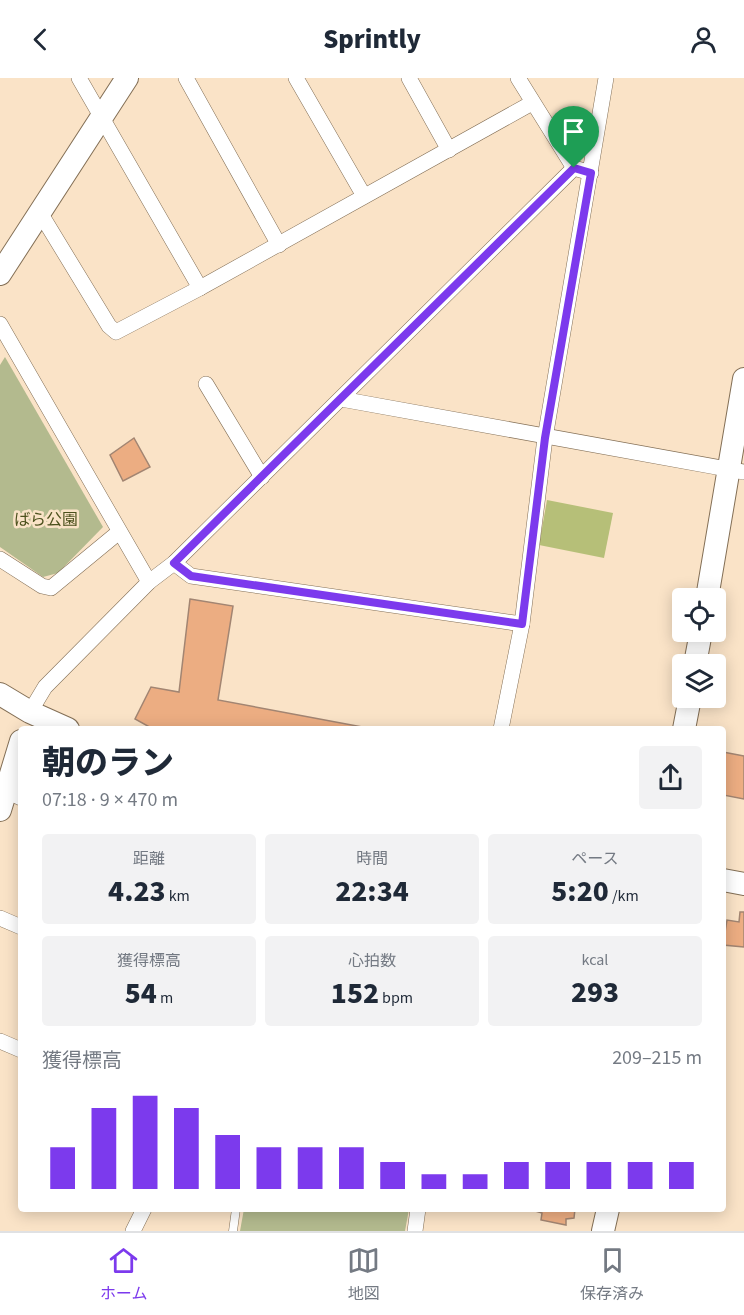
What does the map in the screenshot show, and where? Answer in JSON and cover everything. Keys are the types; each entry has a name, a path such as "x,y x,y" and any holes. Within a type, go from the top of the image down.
{"street":[{"path":"79,78 200,288"},
{"path":"0,274 127,78"},
{"path":"186,78 279,245"},
{"path":"296,78 364,196"},
{"path":"409,78 449,150"},
{"path":"518,78 574,168 591,173"},
{"path":"502,726 522,624 545,438 606,78"},
{"path":"39,211 109,326 116,332 279,245 532,102"},
{"path":"27,721 45,687 149,582 174,563 574,168"},
{"path":"0,324 149,582"},
{"path":"709,588 736,470 744,379"},
{"path":"206,384 262,477"},
{"path":"341,399 545,438 736,470"},
{"path":"0,559 42,586 51,588 119,532"},
{"path":"174,563 191,576 522,624"},
{"path":"0,694 27,721 53,726"},
{"path":"685,726 688,708"},
{"path":"9,799 18,756"},
{"path":"726,881 744,884"},
{"path":"0,918 18,926"},
{"path":"0,1041 18,1049"},
{"path":"133,1231 142,1212"},
{"path":"415,1231 418,1212"},
{"path":"603,1231 607,1212"}],"lane":[{"path":"233,1231 236,1212"}],"green space":[{"name":"ばら公園","path":"5,357 103,527 58,573 43,577 0,547 0,365"},
{"path":"547,500 613,513 604,558 539,545"},
{"path":"243,1212 408,1212 405,1231 240,1231"}],"building":[{"path":"134,438 150,467 123,481 110,455"},
{"path":"190,599 233,606 218,700 357,726 148,726 135,719 151,687 179,692"},
{"path":"726,753 744,756 744,799 726,796"},
{"path":"740,912 744,912 744,947 726,945 727,920 739,922"},
{"path":"538,1212 575,1212 574,1218 566,1219 566,1225 541,1220 542,1213"}],"route":[{"path":"574,168 591,173 545,438 522,624 191,576 174,563 341,399 574,168"}]}
